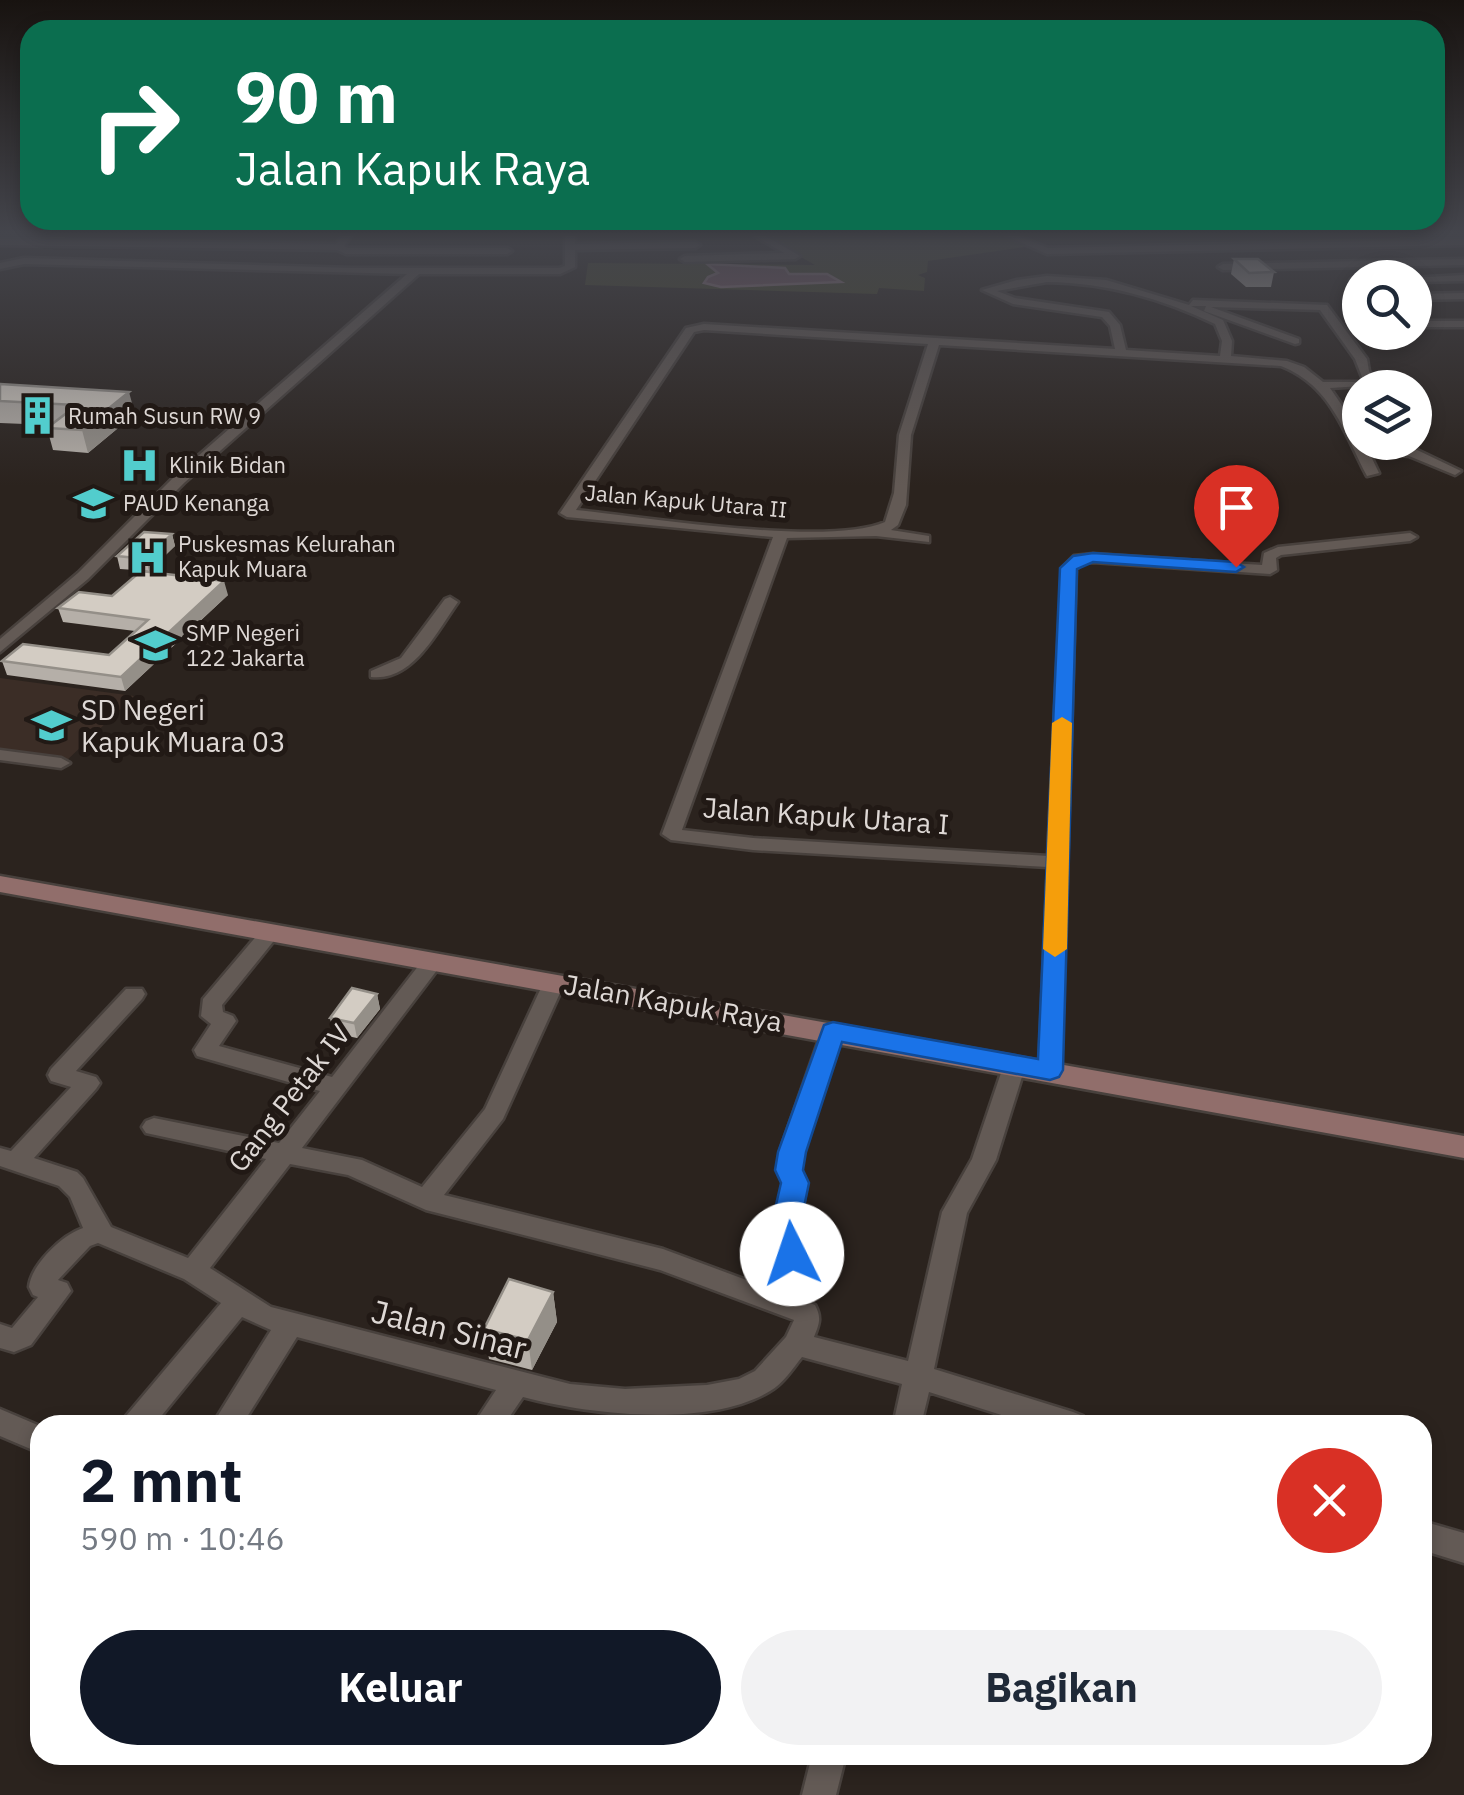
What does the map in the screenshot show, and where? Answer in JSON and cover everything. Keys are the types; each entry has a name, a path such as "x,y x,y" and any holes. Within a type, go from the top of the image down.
{"main road":[{"name":"Jalan Kapuk Raya","path":"0,884 1050,1070 1464,1148"}],"street":[{"path":"0,647 83,576 179,480 362,319"},
{"path":"1110,319 1115,324 1121,350"},
{"path":"1216,319 1226,334 1226,357"},
{"path":"1224,319 1296,341"},
{"path":"1321,385 1372,385 1363,372 1361,360 1331,319"},
{"path":"1432,324 1464,324"},
{"name":"Jalan Kapuk Utara II","path":"924,539 881,534 780,540 568,512 690,330 1240,358 1293,366 1308,372 1321,385"},
{"path":"1164,334 1164,354"},
{"path":"881,534 892,525 898,505 905,437 934,341"},
{"path":"1240,358 1252,348"},
{"path":"1321,385 1342,413"},
{"path":"1366,460 1372,473"},
{"path":"1430,460 1455,471"},
{"path":"1050,1070 1072,564 1093,558 1270,570 1269,556 1278,551 1410,537"},
{"name":"Jalan Kapuk Utara I","path":"780,540 672,834 753,844 1058,862"},
{"path":"377,674 407,661 450,602"},
{"path":"0,755 61,763"},
{"path":"271,932 212,1004 212,1016 225,1021 205,1050 330,1085 331,1090"},
{"name":"Gang Petak IV","path":"192,1271 331,1090 350,1074 433,961"},
{"path":"426,1200 496,1113 554,982"},
{"path":"9,1159 88,1083 58,1075 134,994"},
{"path":"785,1305 792,1283 793,1225 786,1222 795,1183 789,1170 792,1152 833,1031"},
{"path":"909,1415 955,1212 984,1160 1016,1064"},
{"path":"154,1127 366,1171 426,1200 663,1260 806,1313 797,1344 918,1376 1041,1415"},
{"path":"0,1336 14,1340 21,1337 58,1291 42,1286 43,1278 82,1239 100,1232 77,1184 61,1174 9,1159"},
{"name":"Jalan Sinar","path":"100,1232 192,1271 238,1302 289,1326 570,1397 626,1402 707,1398 756,1387 797,1344"},
{"path":"144,1415 238,1302"},
{"path":"232,1415 289,1326"},
{"path":"494,1415 518,1383"},
{"path":"0,1422 30,1436"},
{"path":"1432,1538 1464,1548"},
{"path":"819,1795 826,1765"}],"shaded area":[{"name":"SD Negeri Kapuk Muara 03","path":"0,678 134,696 63,764 0,755"}],"building":[{"path":"0,384 129,392 82,430 47,428 77,405 0,401"},
{"path":"144,532 172,534 146,559 117,556"},
{"path":"141,571 224,581 121,677 2,661 23,644 109,655 148,620 58,608 79,592 112,596"},
{"path":"352,988 377,994 354,1023 330,1018"},
{"path":"509,1279 553,1292 528,1340 484,1329"}],"slow traffic":[{"path":"1055,949 1062,723"}],"place":[{"name":"Rumah Susun RW 9","path":"38,416"},
{"name":"Klinik Bidan","path":"139,465"},
{"name":"PAUD Kenanga","path":"93,503"},
{"name":"Puskesmas Kelurahan Kapuk Muara","path":"148,557"},
{"name":"SMP Negeri 122 Jakarta","path":"156,646"},
{"name":"SD Negeri Kapuk Muara 03","path":"51,726"}],"route":[{"path":"792,1254 793,1225 786,1222 795,1183 789,1170 792,1152 833,1031 1050,1070 1069,568 1078,559 1093,558 1236,567"}]}
